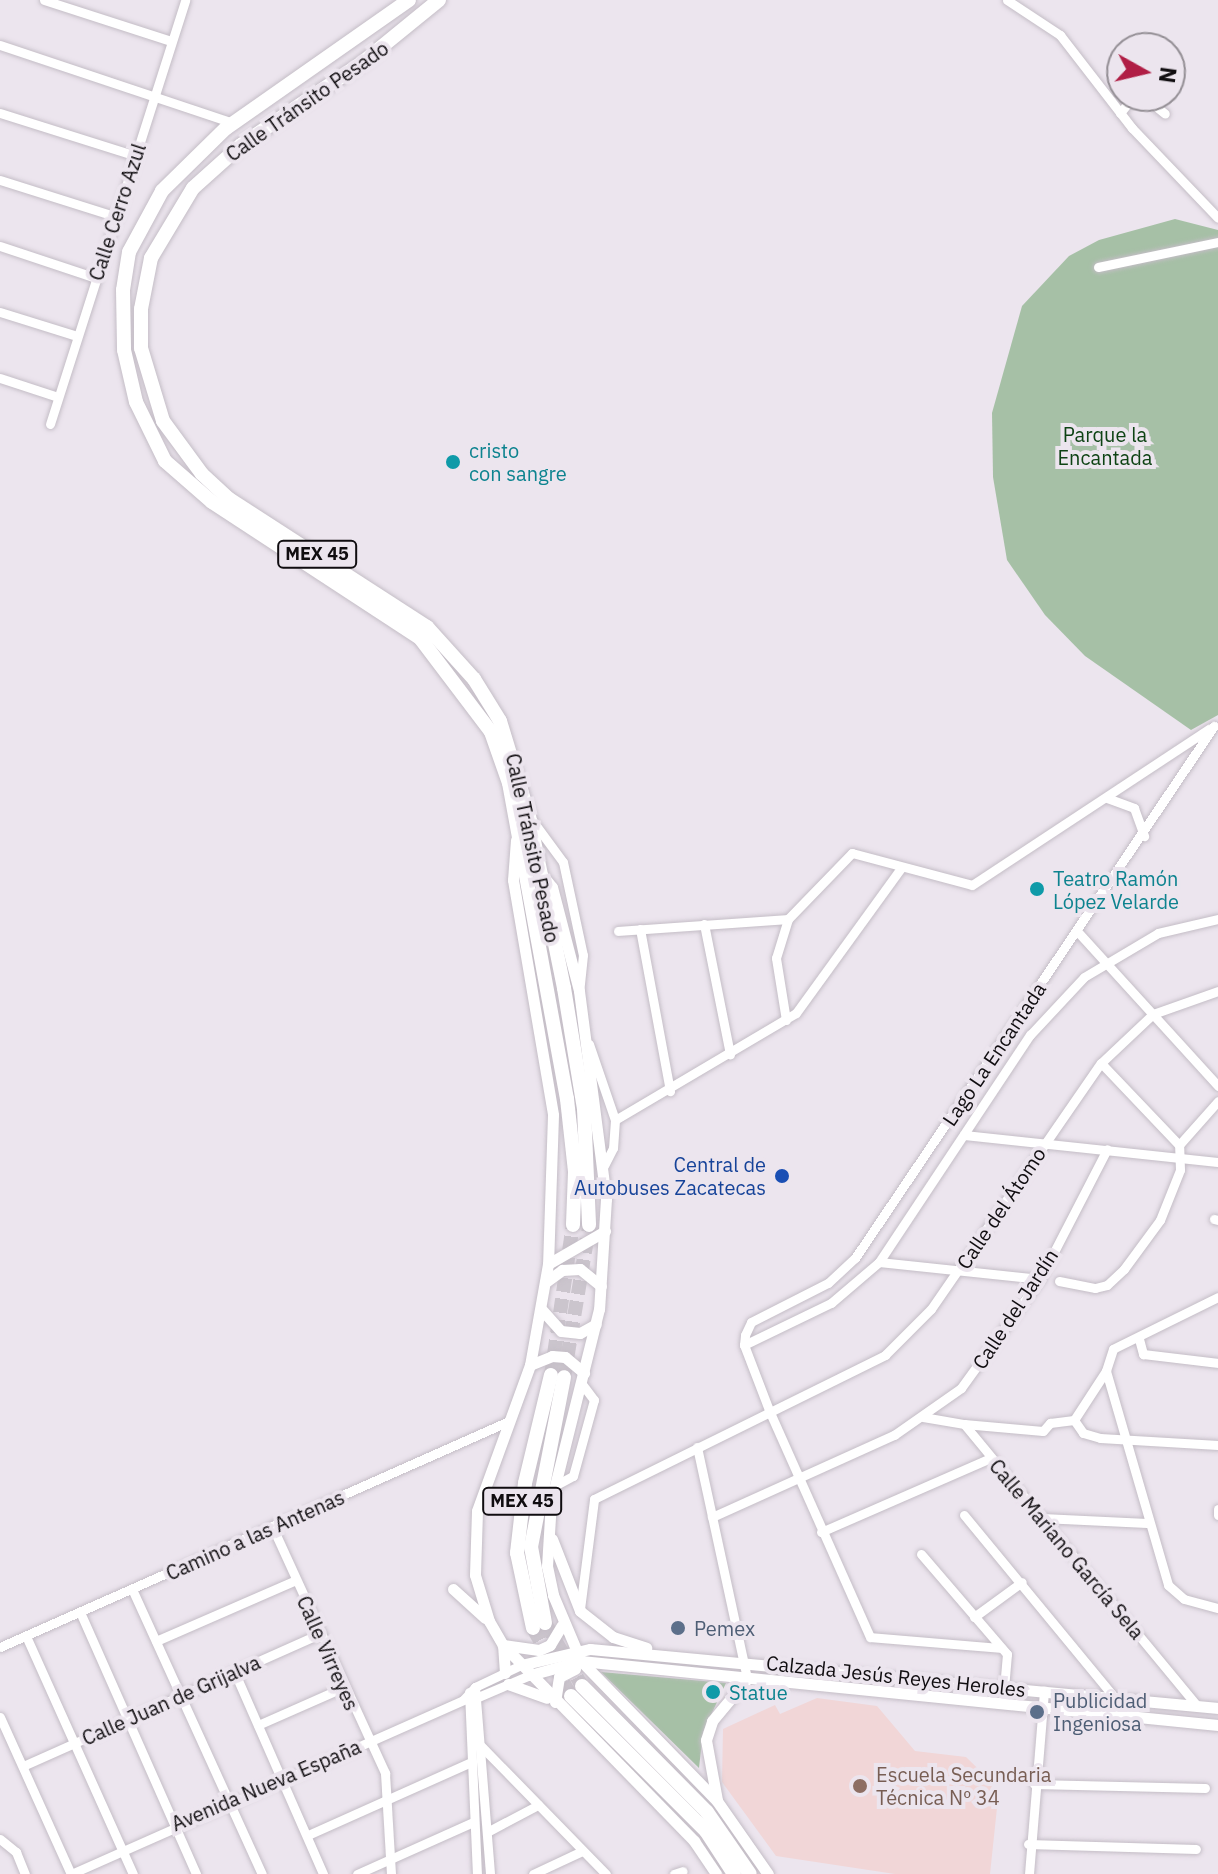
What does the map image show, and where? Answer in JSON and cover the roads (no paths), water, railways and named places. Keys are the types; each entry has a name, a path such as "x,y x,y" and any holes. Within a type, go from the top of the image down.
{"main road":[{"name":"Calle Tránsito Pesado","path":"409,0 233,123 195,153 162,191 129,252 123,290 124,350 136,402 165,461 212,502 420,638 491,732 509,783 567,1099 575,1172 573,1225"},
{"name":"Calle Tránsito Pesado","path":"439,0 375,53 241,145 193,188 151,258 141,309 141,348 163,421 202,474 229,499 401,608 457,658 500,721 529,816 584,1109 589,1225"},
{"name":"MEX 45","path":"539,1626 521,1590 518,1535 558,1376"},
{"path":"734,1874 706,1831 576,1691 707,1812 750,1874"}],"street":[{"path":"44,0 171,41"},
{"name":"Calle Cerro Azul","path":"50,424 185,0"},
{"path":"1007,0 1060,35 1120,113 1218,218"},
{"path":"0,45 233,123"},
{"path":"0,113 136,156"},
{"path":"0,180 117,217"},
{"path":"1098,267 1218,242"},
{"path":"0,246 96,278"},
{"path":"0,312 77,336"},
{"path":"0,378 58,397"},
{"path":"786,1020 776,958 788,919 852,853 972,885 1216,724"},
{"name":"Lago La Encantada","path":"744,1345 751,1322 828,1283 855,1258 1144,836 1216,724"},
{"path":"1107,798 1134,808 1144,836"},
{"path":"529,816 563,862 583,955 579,991"},
{"path":"517,827 513,880 553,1115 548,1264 530,1365 477,1511 475,1575 489,1621 503,1645 555,1702 694,1841 716,1874"},
{"path":"615,1120 670,1091 786,1020 901,868"},
{"path":"537,870 552,887 579,991 604,1166 605,1231 596,1324 556,1485 549,1521 547,1566 562,1625 581,1661 717,1801 768,1874"},
{"path":"618,931 788,919"},
{"path":"1001,1648 870,1637 821,1532 744,1345 831,1303 879,1262 1056,1002 1107,960 1158,933 1218,919"},
{"path":"704,924 730,1054"},
{"path":"640,929 670,1091"},
{"path":"1077,931 1107,960 1218,1086"},
{"name":"Calle del Átomo","path":"580,1611 594,1499 885,1355 931,1309 1101,1063 1153,1014 1218,991"},
{"path":"588,1041 615,1120 613,1148 604,1166"},
{"path":"1059,1281 1107,1285 1160,1220 1181,1157 1179,1145 1101,1063"},
{"path":"965,1096 982,1108"},
{"path":"1179,1145 1218,1101"},
{"path":"964,1135 1218,1162"},
{"name":"Calle del Jardín","path":"712,1517 923,1417 961,1388 1040,1279 1107,1149"},
{"path":"548,1264 605,1231"},
{"path":"879,1262 1040,1279"},
{"path":"547,1281 562,1270 580,1269 601,1287"},
{"path":"923,1417 1043,1431 1050,1423 1074,1420 1106,1371 1113,1349 1139,1339 1218,1297"},
{"path":"542,1309 561,1331 580,1333 596,1324"},
{"path":"1139,1339 1143,1354 1218,1363"},
{"path":"530,1365 552,1356 565,1357 583,1379"},
{"path":"1106,1371 1147,1523 1168,1585 1184,1599 1218,1608"},
{"path":"1074,1420 1083,1433 1218,1445"},
{"name":"Camino a las Antenas","path":"0,1647 509,1421"},
{"name":"Calle Mariano García Sela","path":"964,1424 1197,1706"},
{"path":"697,1447 747,1679 712,1721 706,1740 717,1801"},
{"path":"821,1532 990,1458"},
{"path":"1218,1509 1218,1515"},
{"path":"964,1515 1115,1698"},
{"path":"1042,1518 1147,1523"},
{"path":"549,1521 557,1564 580,1611 613,1637 666,1655"},
{"name":"Calle Virreyes","path":"272,1526 342,1688 370,1741 389,1795 391,1874"},
{"path":"921,1554 1007,1654 1004,1687"},
{"path":"156,1641 296,1580"},
{"path":"974,1617 1022,1582"},
{"path":"132,1589 262,1874"},
{"path":"453,1589 489,1621"},
{"path":"80,1612 196,1874"},
{"path":"503,1645 539,1650 550,1645 562,1625"},
{"name":"Calle Juan de Grijalva","path":"23,1766 319,1634"},
{"path":"26,1636 133,1874"},
{"path":"503,1645 506,1679"},
{"name":"Calzada Jesús Reyes Heroles","path":"521,1665 574,1650 666,1655 1218,1708"},
{"path":"506,1679 581,1661"},
{"name":"Calzada Jesús Reyes Heroles","path":"581,1661 1218,1725"},
{"path":"506,1679 521,1665"},
{"path":"555,1702 559,1677 574,1669 591,1673"},
{"path":"234,1671 323,1874"},
{"path":"506,1679 555,1702"},
{"name":"Avenida Nueva España","path":"71,1874 174,1825 506,1679"},
{"path":"258,1725 342,1688"},
{"path":"1029,1874 1028,1844 1044,1691"},
{"path":"470,1696 481,1746 490,1874"},
{"path":"470,1696 469,1763 477,1874"},
{"path":"0,1717 71,1874"},
{"path":"481,1746 606,1874"},
{"path":"308,1835 389,1795 469,1763"},
{"path":"1034,1784 1205,1788"},
{"path":"487,1832 538,1805"},
{"path":"357,1874 473,1822"},
{"path":"0,1839 16,1852 25,1874"},
{"path":"1028,1844 1196,1849"},
{"path":"533,1874 582,1851"}],"tunnel":[{"path":"551,1375 573,1225"},
{"path":"564,1377 589,1228"},
{"path":"545,1623 582,1686"},
{"path":"533,1628 571,1696"}],"place":[{"name":"cristo con sangre","path":"453,462"},
{"name":"Teatro Ramón López Velarde","path":"1037,889"},
{"name":"Central de Autobuses Zacatecas","path":"782,1176"},
{"name":"Pemex","path":"678,1628"},
{"name":"Statue","path":"713,1692"},
{"name":"Publicidad Ingeniosa","path":"1037,1712"},
{"name":"Escuela Secundaria Técnica Nº 34","path":"860,1786"}],"park label":[{"name":"Parque la Encantada","path":"1105,446"}]}
